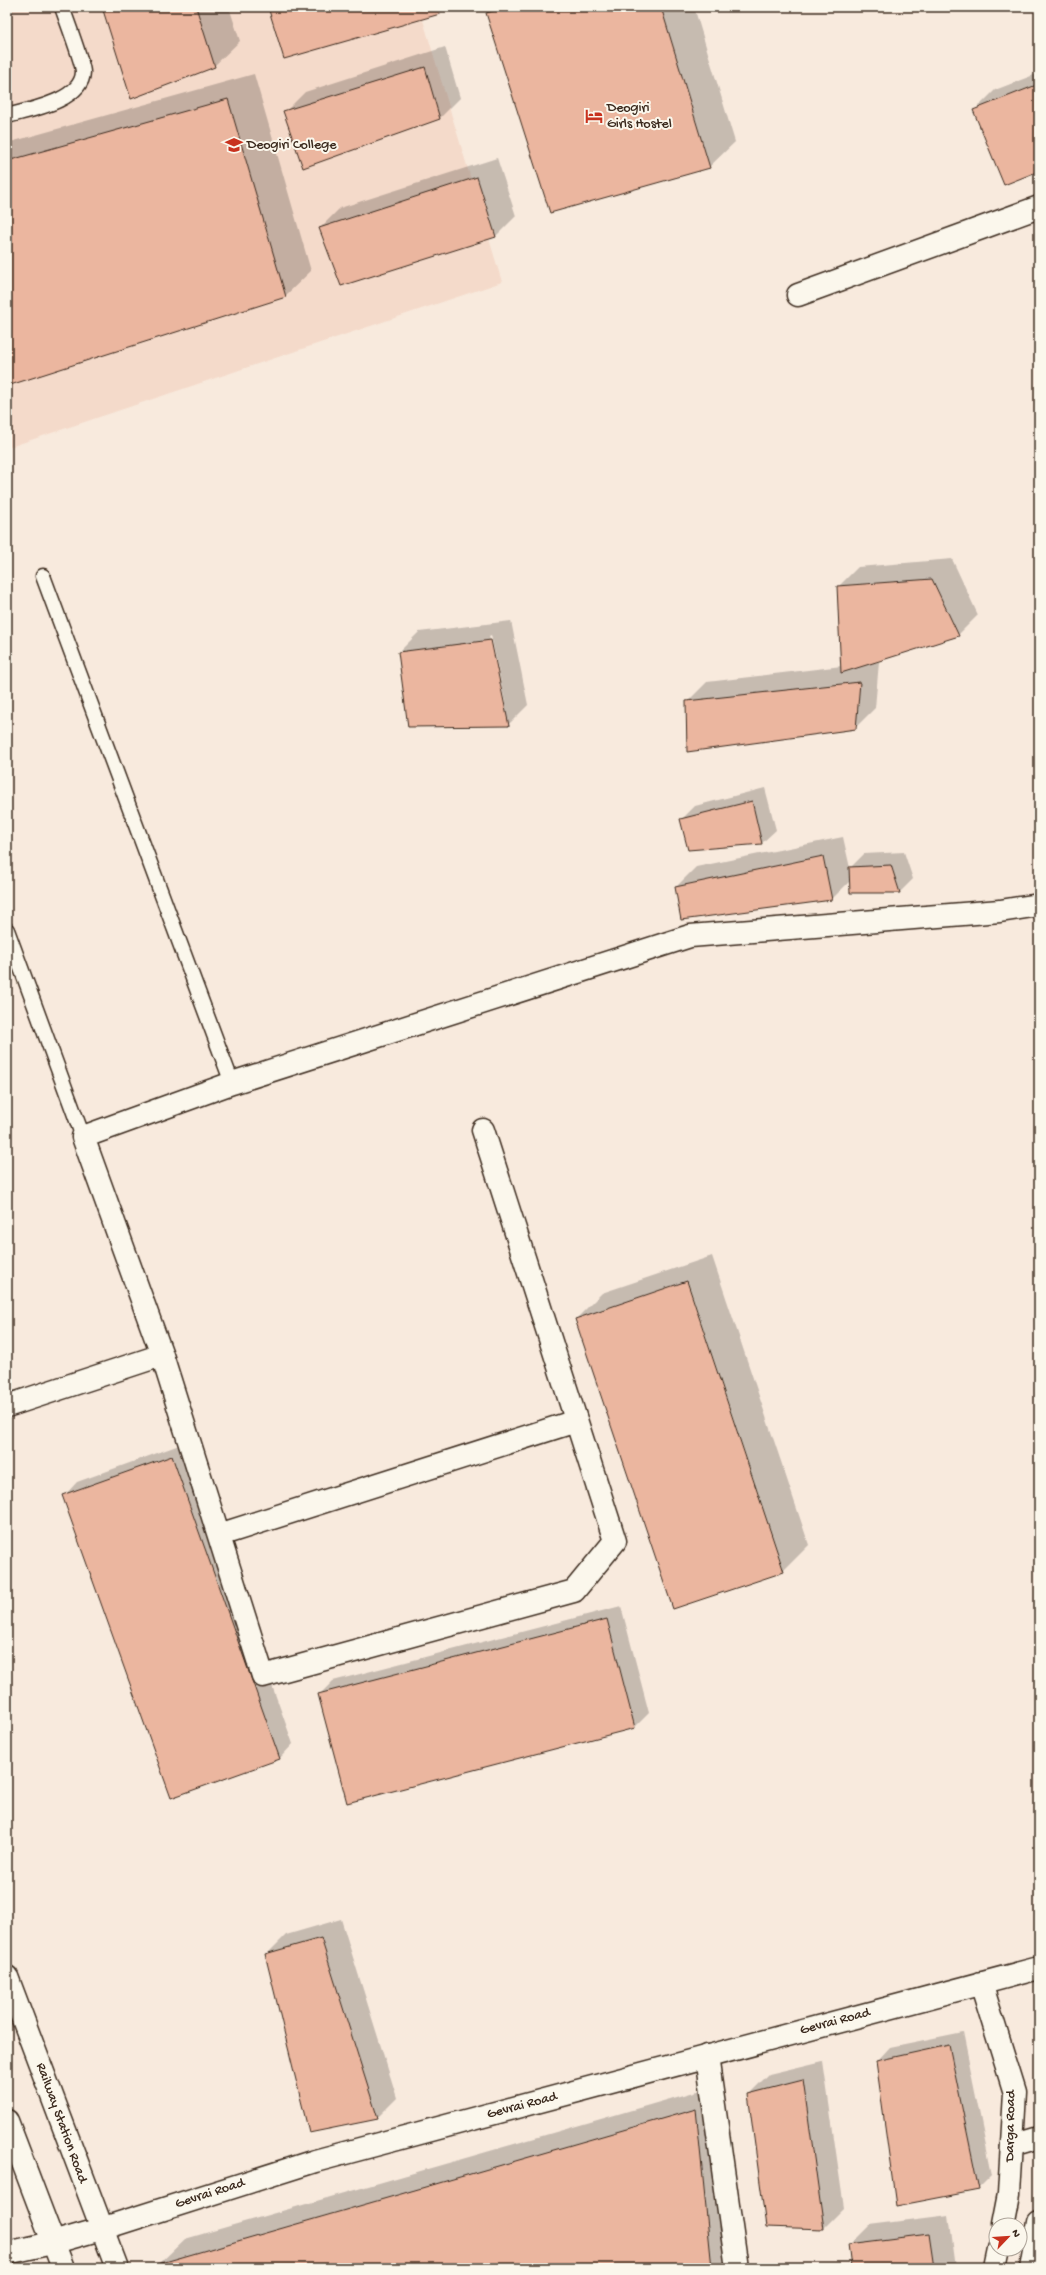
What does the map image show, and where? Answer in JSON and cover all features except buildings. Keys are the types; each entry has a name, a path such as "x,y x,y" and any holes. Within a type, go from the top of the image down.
{"street":[{"path":"798,295 1039,207"},
{"path":"483,1130 615,1541 574,1591 263,1676 162,1355 83,1137 232,1083 690,936 1000,911 1039,905"},
{"path":"7,1406 162,1355"},
{"path":"219,1535 576,1421"},
{"name":"Gevrai Road","path":"7,2253 52,2243 101,2229 315,2161 1039,1968"},
{"name":"Railway Station Road","path":"7,1977 117,2268"},
{"name":"Darga Road","path":"981,1983 1015,2093 1009,2194 1005,2217"},
{"path":"707,2056 737,2268"},
{"path":"7,2121 52,2243 63,2268"},
{"path":"1012,2146 1039,2138"},
{"path":"1031,2268 1039,2220"},
{"path":"995,2268 997,2257"}],"lane":[{"path":"7,116 68,96 78,86 83,72 62,7"},
{"path":"43,576 232,1083"},
{"path":"7,930 83,1137"}],"shaded area":[{"name":"Deogiri College","path":"7,7 419,7 502,282 7,448"}],"place":[{"name":"Deogiri Girls Hostel","path":"594,116"},
{"name":"Deogiri College","path":"234,145"}]}
